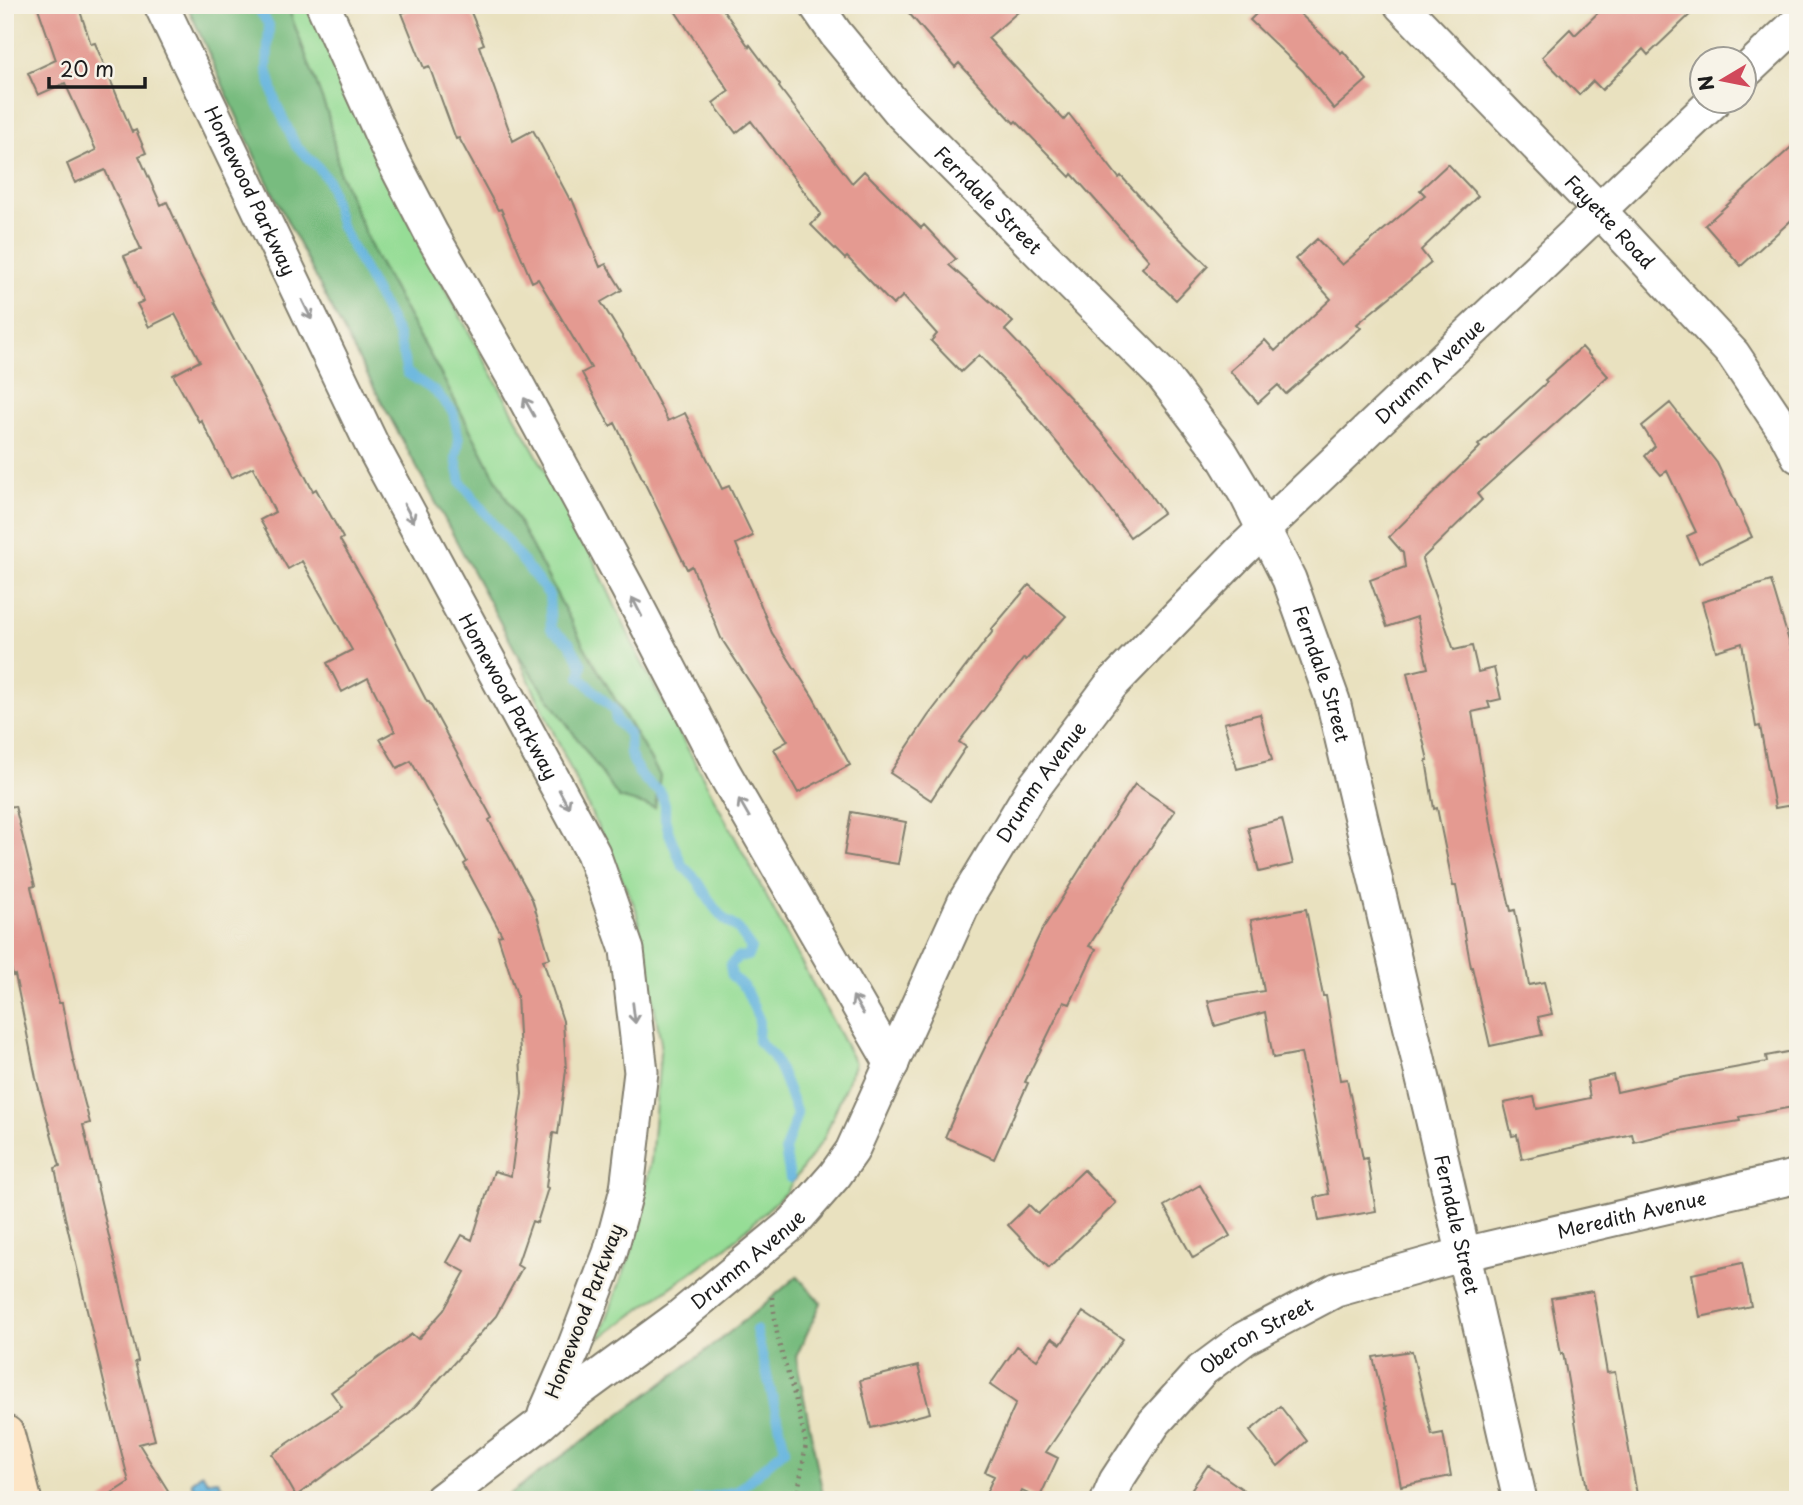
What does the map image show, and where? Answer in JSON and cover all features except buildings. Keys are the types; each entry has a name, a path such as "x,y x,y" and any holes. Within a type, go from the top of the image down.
{"street":[{"name":"Homewood Parkway","path":"161,5 372,445 593,853 627,950 641,1072 627,1189 610,1252 573,1350 539,1425"},
{"path":"323,5 392,158 432,235 511,373 723,771 892,1064"},
{"name":"Ferndale Street","path":"816,5 836,34 902,114 1163,376 1220,451 1289,579 1333,701 1520,1500"},
{"name":"Fayette Road","path":"1401,5 1598,209 1733,354 1786,433 1798,456"},
{"path":"1758,60 1798,22"},
{"name":"Drumm Avenue","path":"441,1500 539,1425 573,1395 678,1318 793,1223 852,1151 964,903 1032,790 1111,685 1264,529 1698,116"},
{"name":"Meredith Avenue","path":"1464,1254 1798,1176"},
{"name":"Oberon Street","path":"1108,1500 1116,1481 1154,1423 1202,1370 1228,1349 1336,1290 1464,1254"},
{"path":"5,1435 22,1500"}],"path":[{"path":"772,1297 778,1340 806,1444 797,1498 794,1500"}],"green space":[{"path":"187,5 287,5 328,115 340,174 375,256 445,382 584,646 660,776 655,808 619,798 515,650 336,317 257,161"},
{"path":"287,5 311,5 436,272 590,552 640,659 855,1063 824,1138 785,1193 732,1243 599,1339 632,1250 651,1161 661,1043 636,909 515,650 619,798 660,776 584,646 445,382 375,256 340,174 328,115"},
{"path":"797,1276 821,1303 796,1357 824,1500 502,1500 690,1363"}],"water":[{"path":"202,1473 207,1481 218,1480 230,1500 192,1500 195,1490 191,1482"}],"waterway":[{"path":"256,5 269,25 267,69 276,103 296,146 328,180 340,224 398,335 407,373 436,392 453,412 459,440 456,458 461,482 549,595 551,629 569,642 582,665 580,677 614,710 616,720 629,734 630,754 639,773 660,791 669,833 682,865 698,881 713,906 725,920 737,928 751,948 748,956 738,957 730,966 732,976 745,988 759,1019 758,1041 773,1056 797,1114 785,1150 790,1178"},
{"path":"697,1500 737,1491 785,1449 756,1330"}]}
